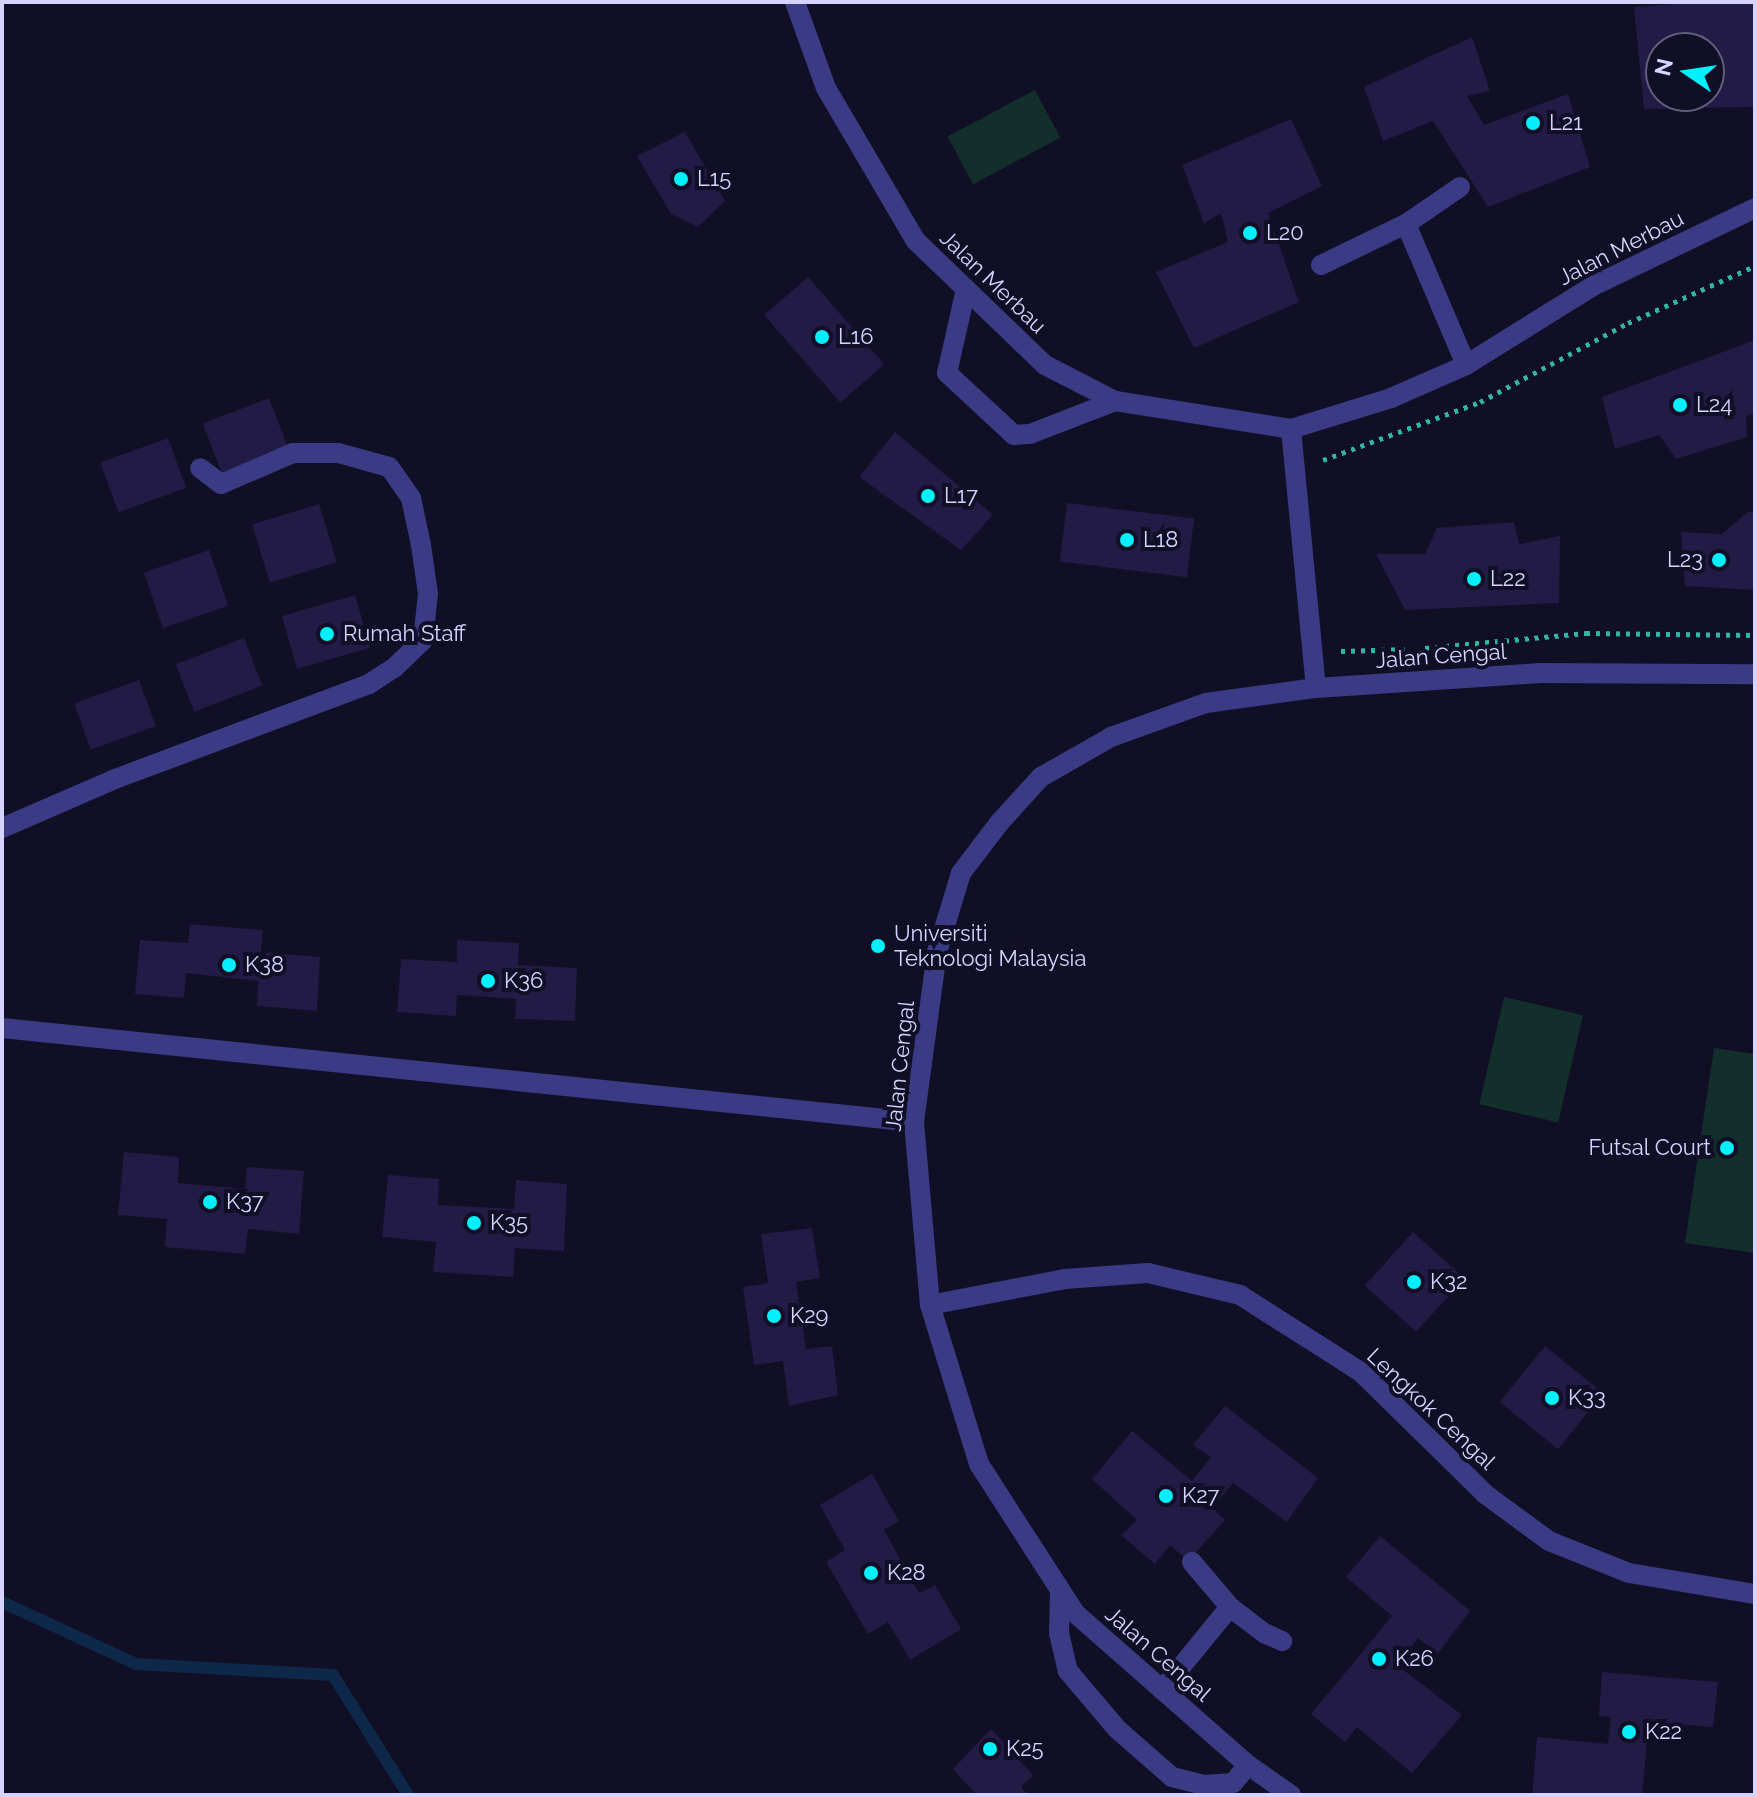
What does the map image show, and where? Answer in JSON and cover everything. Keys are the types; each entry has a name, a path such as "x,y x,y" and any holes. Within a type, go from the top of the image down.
{"street":[{"name":"Jalan Merbau","path":"795,2 826,88 915,240 1045,365 1115,401 1291,429 1391,398 1466,365 1593,286 1755,208"},
{"path":"1321,265 1406,224 1460,187"},
{"path":"1406,224 1466,365"},
{"path":"966,289 947,373 1014,435 1030,434 1115,401"},
{"path":"1291,429 1316,688"},
{"path":"2,828 115,779 369,684 394,668 423,640 428,594 421,545 411,498 389,467 338,453 293,453 221,484 200,468"},
{"name":"Jalan Cengal","path":"1291,1795 1248,1765 1075,1613 979,1464 930,1305 914,1122 937,952 961,873 1000,822 1041,777 1111,737 1206,703 1316,688 1540,673 1755,674"},
{"path":"2,1028 914,1122"},
{"name":"Lengkok Cengal","path":"930,1305 1065,1279 1148,1273 1240,1295 1361,1372 1485,1494 1549,1541 1629,1573 1755,1594"},
{"path":"1192,1562 1230,1607 1264,1633 1282,1641"},
{"path":"1060,1590 1059,1633 1068,1671 1117,1729 1172,1777 1204,1785 1233,1783 1248,1765"},
{"path":"1162,1690 1230,1607"}],"path":[{"path":"1295,469 1390,438 1480,402 1628,323 1755,266"}],"green space":[{"path":"1035,90 1060,138 973,184 948,136"},
{"path":"1504,997 1583,1015 1558,1122 1479,1104"},
{"name":"Futsal Court","path":"1714,1048 1755,1054 1755,1253 1685,1243"}],"building":[{"path":"1755,2 1755,107 1725,108 1725,32 1645,32 1644,109 1634,7"},
{"name":"L21","path":"1472,37 1490,91 1467,96 1484,125 1568,94 1590,167 1488,207 1433,121 1383,141 1364,87"},
{"name":"L20","path":"1291,119 1322,186 1268,213 1299,302 1194,348 1156,272 1228,242 1221,213 1204,223 1182,165"},
{"name":"L15","path":"685,132 725,201 698,227 671,214 637,156"},
{"name":"L16","path":"808,277 884,365 840,403 764,315"},
{"name":"L24","path":"1755,340 1755,413 1746,416 1747,437 1676,459 1659,435 1615,449 1602,397"},
{"path":"269,398 288,447 222,473 203,423"},
{"name":"L17","path":"895,432 993,515 961,550 859,477"},
{"path":"168,438 186,488 118,512 100,463"},
{"name":"L18","path":"1067,503 1194,519 1187,577 1060,562"},
{"name":"Rumah Staff","path":"319,504 337,562 270,583 252,524"},
{"name":"L23","path":"1748,512 1755,512 1755,590 1685,586 1681,532 1722,534"},
{"name":"L22","path":"1514,522 1519,544 1560,536 1559,603 1405,610 1376,554 1425,554 1437,528"},
{"path":"209,550 228,606 163,628 144,572"},
{"name":"Rumah Staff","path":"355,595 370,648 297,669 282,616"},
{"path":"244,638 262,686 194,712 176,664"},
{"path":"139,680 156,726 91,750 74,704"},
{"name":"K38","path":"190,924 263,930 261,952 320,957 317,1011 257,1006 258,981 186,973 184,998 135,994 140,940 188,943"},
{"name":"K36","path":"457,940 519,943 518,965 577,968 575,1021 515,1019 516,999 457,995 456,1016 397,1012 401,959 457,962"},
{"name":"K37","path":"124,1152 179,1157 178,1183 245,1189 247,1167 304,1171 299,1234 248,1229 245,1254 165,1247 167,1219 118,1215"},
{"name":"K35","path":"388,1175 439,1179 438,1205 514,1209 516,1180 567,1184 564,1251 515,1248 513,1277 433,1272 436,1242 382,1237"},
{"name":"K29","path":"812,1228 820,1278 796,1282 806,1349 832,1346 838,1395 789,1406 783,1361 754,1365 743,1287 768,1283 761,1234"},
{"name":"K32","path":"1413,1232 1464,1278 1416,1332 1365,1286"},
{"name":"K33","path":"1545,1346 1603,1393 1558,1449 1500,1402"},
{"name":"K27","path":"1225,1406 1318,1478 1287,1522 1233,1483 1212,1508 1225,1520 1188,1561 1170,1545 1155,1564 1121,1535 1137,1520 1092,1479 1132,1431 1192,1481 1211,1457 1193,1445"},
{"name":"K28","path":"872,1474 899,1521 884,1530 919,1593 935,1585 961,1629 910,1660 888,1622 868,1634 826,1562 845,1550 820,1505"},
{"name":"K26","path":"1380,1536 1470,1611 1438,1653 1418,1638 1397,1665 1462,1715 1412,1773 1357,1727 1345,1742 1311,1714 1392,1616 1346,1577"},
{"name":"K22","path":"1602,1672 1718,1682 1713,1727 1649,1722 1642,1795 1532,1795 1537,1737 1608,1744 1611,1717 1599,1716"},
{"name":"K25","path":"991,1729 1033,1775 1021,1787 1028,1795 977,1795 953,1769"}],"waterway":[{"path":"2,1602 136,1664 333,1675 408,1795"}],"place":[{"name":"L21","path":"1533,123"},
{"name":"L15","path":"681,179"},
{"name":"L20","path":"1250,233"},
{"name":"L16","path":"822,337"},
{"name":"L24","path":"1680,405"},
{"name":"L17","path":"928,496"},
{"name":"L18","path":"1127,540"},
{"name":"L23","path":"1719,560"},
{"name":"L22","path":"1474,579"},
{"name":"Rumah Staff","path":"327,634"},
{"name":"Universiti Teknologi Malaysia","path":"878,946"},
{"name":"K38","path":"229,965"},
{"name":"K36","path":"488,981"},
{"name":"Futsal Court","path":"1727,1148"},
{"name":"K37","path":"210,1202"},
{"name":"K35","path":"474,1223"},
{"name":"K32","path":"1414,1282"},
{"name":"K29","path":"774,1316"},
{"name":"K33","path":"1552,1398"},
{"name":"K27","path":"1166,1496"},
{"name":"K28","path":"871,1573"},
{"name":"K26","path":"1379,1659"},
{"name":"K22","path":"1629,1732"},
{"name":"K25","path":"990,1749"}]}
